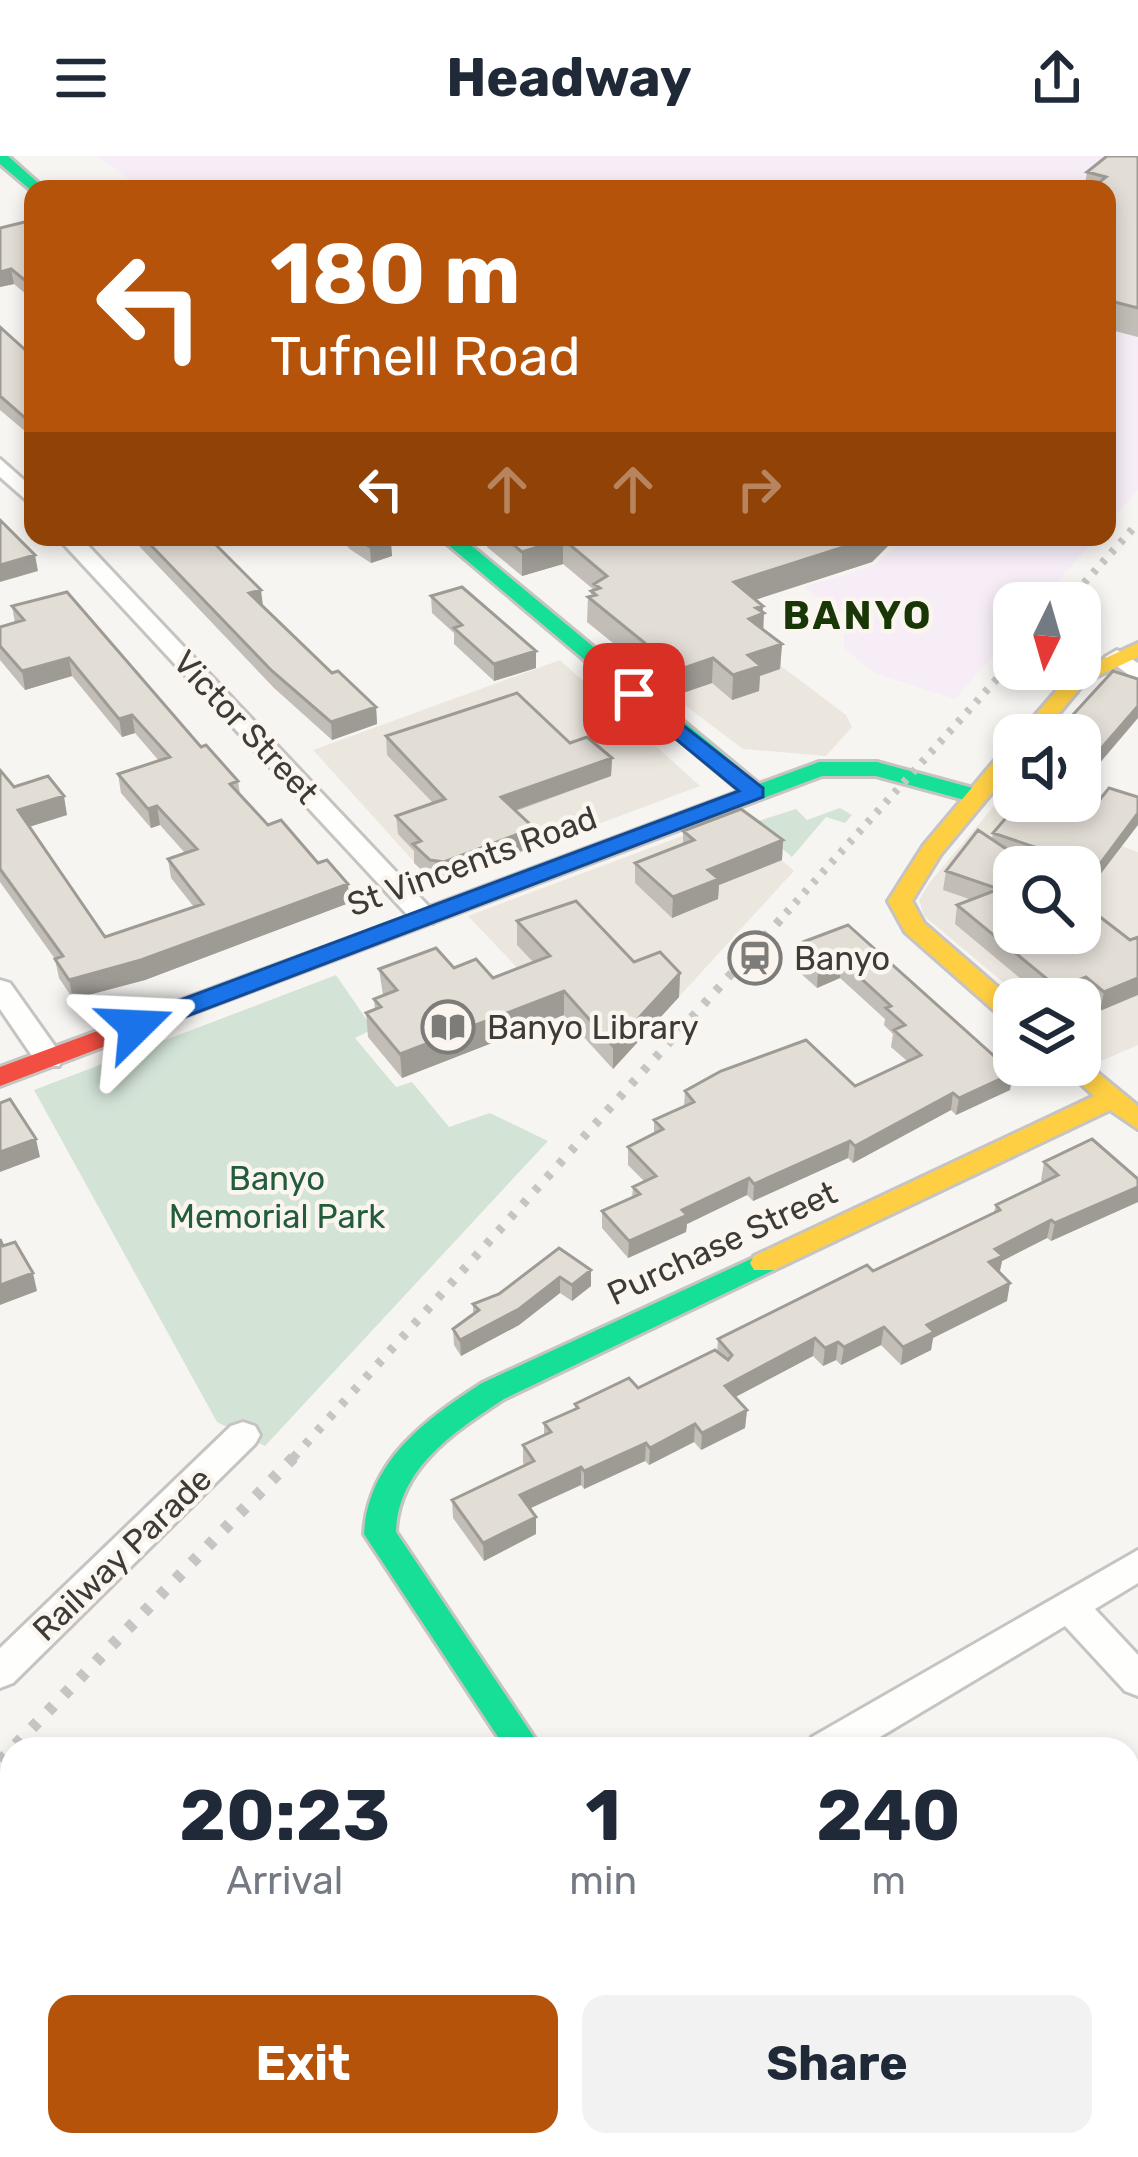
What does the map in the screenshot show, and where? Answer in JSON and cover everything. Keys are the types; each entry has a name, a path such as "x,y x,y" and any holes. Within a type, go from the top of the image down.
{"street":[{"path":"0,157 27,180"},
{"path":"0,465 24,487"},
{"name":"Victor Street","path":"76,546 424,917"},
{"path":"460,546 755,793"},
{"path":"1047,714 1078,678 1131,660"},
{"name":"St Vincents Road","path":"0,1077 819,770 856,766 976,796"},
{"path":"993,776 908,883 901,907 929,942 993,996"},
{"path":"0,989 49,1059"},
{"path":"1098,1086 1138,1120"},
{"name":"Purchase Street","path":"517,1737 384,1545 378,1520 388,1486 433,1432 493,1391 1112,1098"},
{"name":"Railway Parade","path":"0,1672 243,1435"},
{"path":"846,1737 1138,1565"},
{"path":"1069,1606 1138,1680"}],"shaded area":[{"path":"97,156 1138,156 1138,490 1116,515 1116,180 130,180"},
{"path":"895,546 1089,546 1057,582 993,582 993,656 955,699 874,673 844,648 844,614 803,587 874,566"},
{"path":"756,647 846,715 852,727 826,756 743,749 654,682"},
{"path":"560,660 700,786 435,885 313,750"},
{"path":"993,807 993,822 1056,822 1138,852 1138,1045 1101,1061 1101,978 998,978 924,916 919,900"},
{"path":"733,817 794,871 613,1069 468,916"}],"green space":[{"path":"840,808 852,815 845,823 826,817 792,857 752,823 796,809 807,820"},
{"name":"Banyo Memorial Park","path":"336,975 373,1029 355,1038 396,1087 412,1082 449,1127 490,1113 548,1141 265,1446 217,1422 34,1090"}],"building":[{"path":"1107,156 1138,156 1138,308 1116,302 1116,180 1102,180 1106,177 1087,172"},
{"path":"24,222 24,280 11,269 0,272 0,228"},
{"path":"0,327 24,349 24,417 0,396"},
{"path":"0,520 35,555 0,565"},
{"path":"152,546 217,546 261,590 249,593 332,673 338,671 376,707 331,722 272,671"},
{"path":"571,546 847,546 734,582 763,606 756,608 764,613 749,619 782,644 748,655 761,666 733,675 713,658 678,670 588,597 596,595 591,591 600,588 594,584 607,576"},
{"path":"462,587 536,651 494,664 454,628 462,625 431,596"},
{"path":"67,592 201,747 206,745 238,781 230,784 268,825 281,820 318,863 327,860 348,884 141,960 69,980 55,959 63,956 0,869 0,770 14,787 48,776 64,796 18,810 105,937 203,904 168,859 197,849 157,806 148,809 118,774 170,757 132,715 119,719 69,658 22,671 0,646 0,627 24,620 12,606"},
{"path":"1113,671 1138,679 1138,706 1101,749 1101,714 1074,714 1101,690"},
{"path":"517,693 570,743 587,737 612,758 501,797 534,828 444,862 430,860 413,844 421,841 396,816 445,799 386,736"},
{"path":"1109,788 1138,797 1138,813 1101,863 1101,846 1032,846 993,833 1002,822 1101,822 1101,798"},
{"path":"741,809 783,840 708,870 719,879 673,897 635,863 694,840 683,831"},
{"path":"978,830 1002,846 993,846 993,887 946,871"},
{"path":"993,891 993,935 957,905"},
{"path":"576,901 634,962 660,952 680,973 613,1046 564,991 400,1054 366,1013 381,1007 374,999 397,990 379,969 436,948 454,968 476,959 493,978 550,956 517,921"},
{"path":"1101,918 1130,940 1138,937 1138,978 1104,992 1101,978 1046,978 1017,954 1101,954"},
{"path":"848,925 993,1055 993,1082 959,1098 953,1093 855,1146 850,1141 754,1184 749,1178 682,1210 687,1215 629,1241 602,1211 640,1194 633,1187 656,1176 628,1147 663,1129 654,1120 694,1102 685,1091 721,1071 806,1040 855,1086 921,1055 894,1030 905,1025 886,1008 891,1006 842,961 818,971 799,954 803,942"},
{"path":"10,1099 36,1139 0,1152 0,1103"},
{"path":"1092,1139 1138,1179 1138,1187 1055,1223 1051,1220 995,1249 1003,1256 989,1262 1010,1283 927,1325 934,1332 903,1347 884,1327 844,1347 838,1342 825,1348 815,1338 725,1386 747,1410 702,1433 695,1424 650,1448 646,1443 520,1495 536,1517 483,1543 452,1500 534,1461 523,1445 551,1432 544,1423 578,1408 575,1404 629,1378 638,1388 715,1350 728,1360 732,1355 718,1339 867,1265 873,1271 1000,1210 996,1205 1058,1175 1044,1162"},
{"path":"0,1239 3,1246 15,1242 33,1273 0,1285"},
{"path":"559,1248 591,1270 572,1285 560,1277 519,1309 460,1340 453,1329 479,1310 473,1304 499,1294"}],"railway":[{"path":"1085,582 1138,523"},
{"path":"786,913 993,683"},
{"path":"293,1458 789,910"},
{"path":"23,1737 296,1455"}],"traffic: fast":[{"path":"0,157 27,180"},
{"path":"460,546 755,792"},
{"path":"417,920 819,769 877,769 976,796"},
{"path":"517,1737 380,1534 381,1510 399,1467 453,1417 493,1391 764,1263"}],"traffic: slow":[{"path":"1047,714 1078,678 1138,649"},
{"path":"993,777 931,851 900,901 914,927 993,996"},
{"path":"1098,1086 1138,1120"},
{"path":"764,1263 1112,1098"}],"traffic: jam":[{"path":"0,1077 417,920"}],"place":[{"name":"Banyo","path":"755,958"},
{"name":"Banyo Library","path":"448,1027"}],"district":[{"name":"BANYO","path":"858,616"}],"route":[{"path":"136,1026 755,793 634,694"}]}
